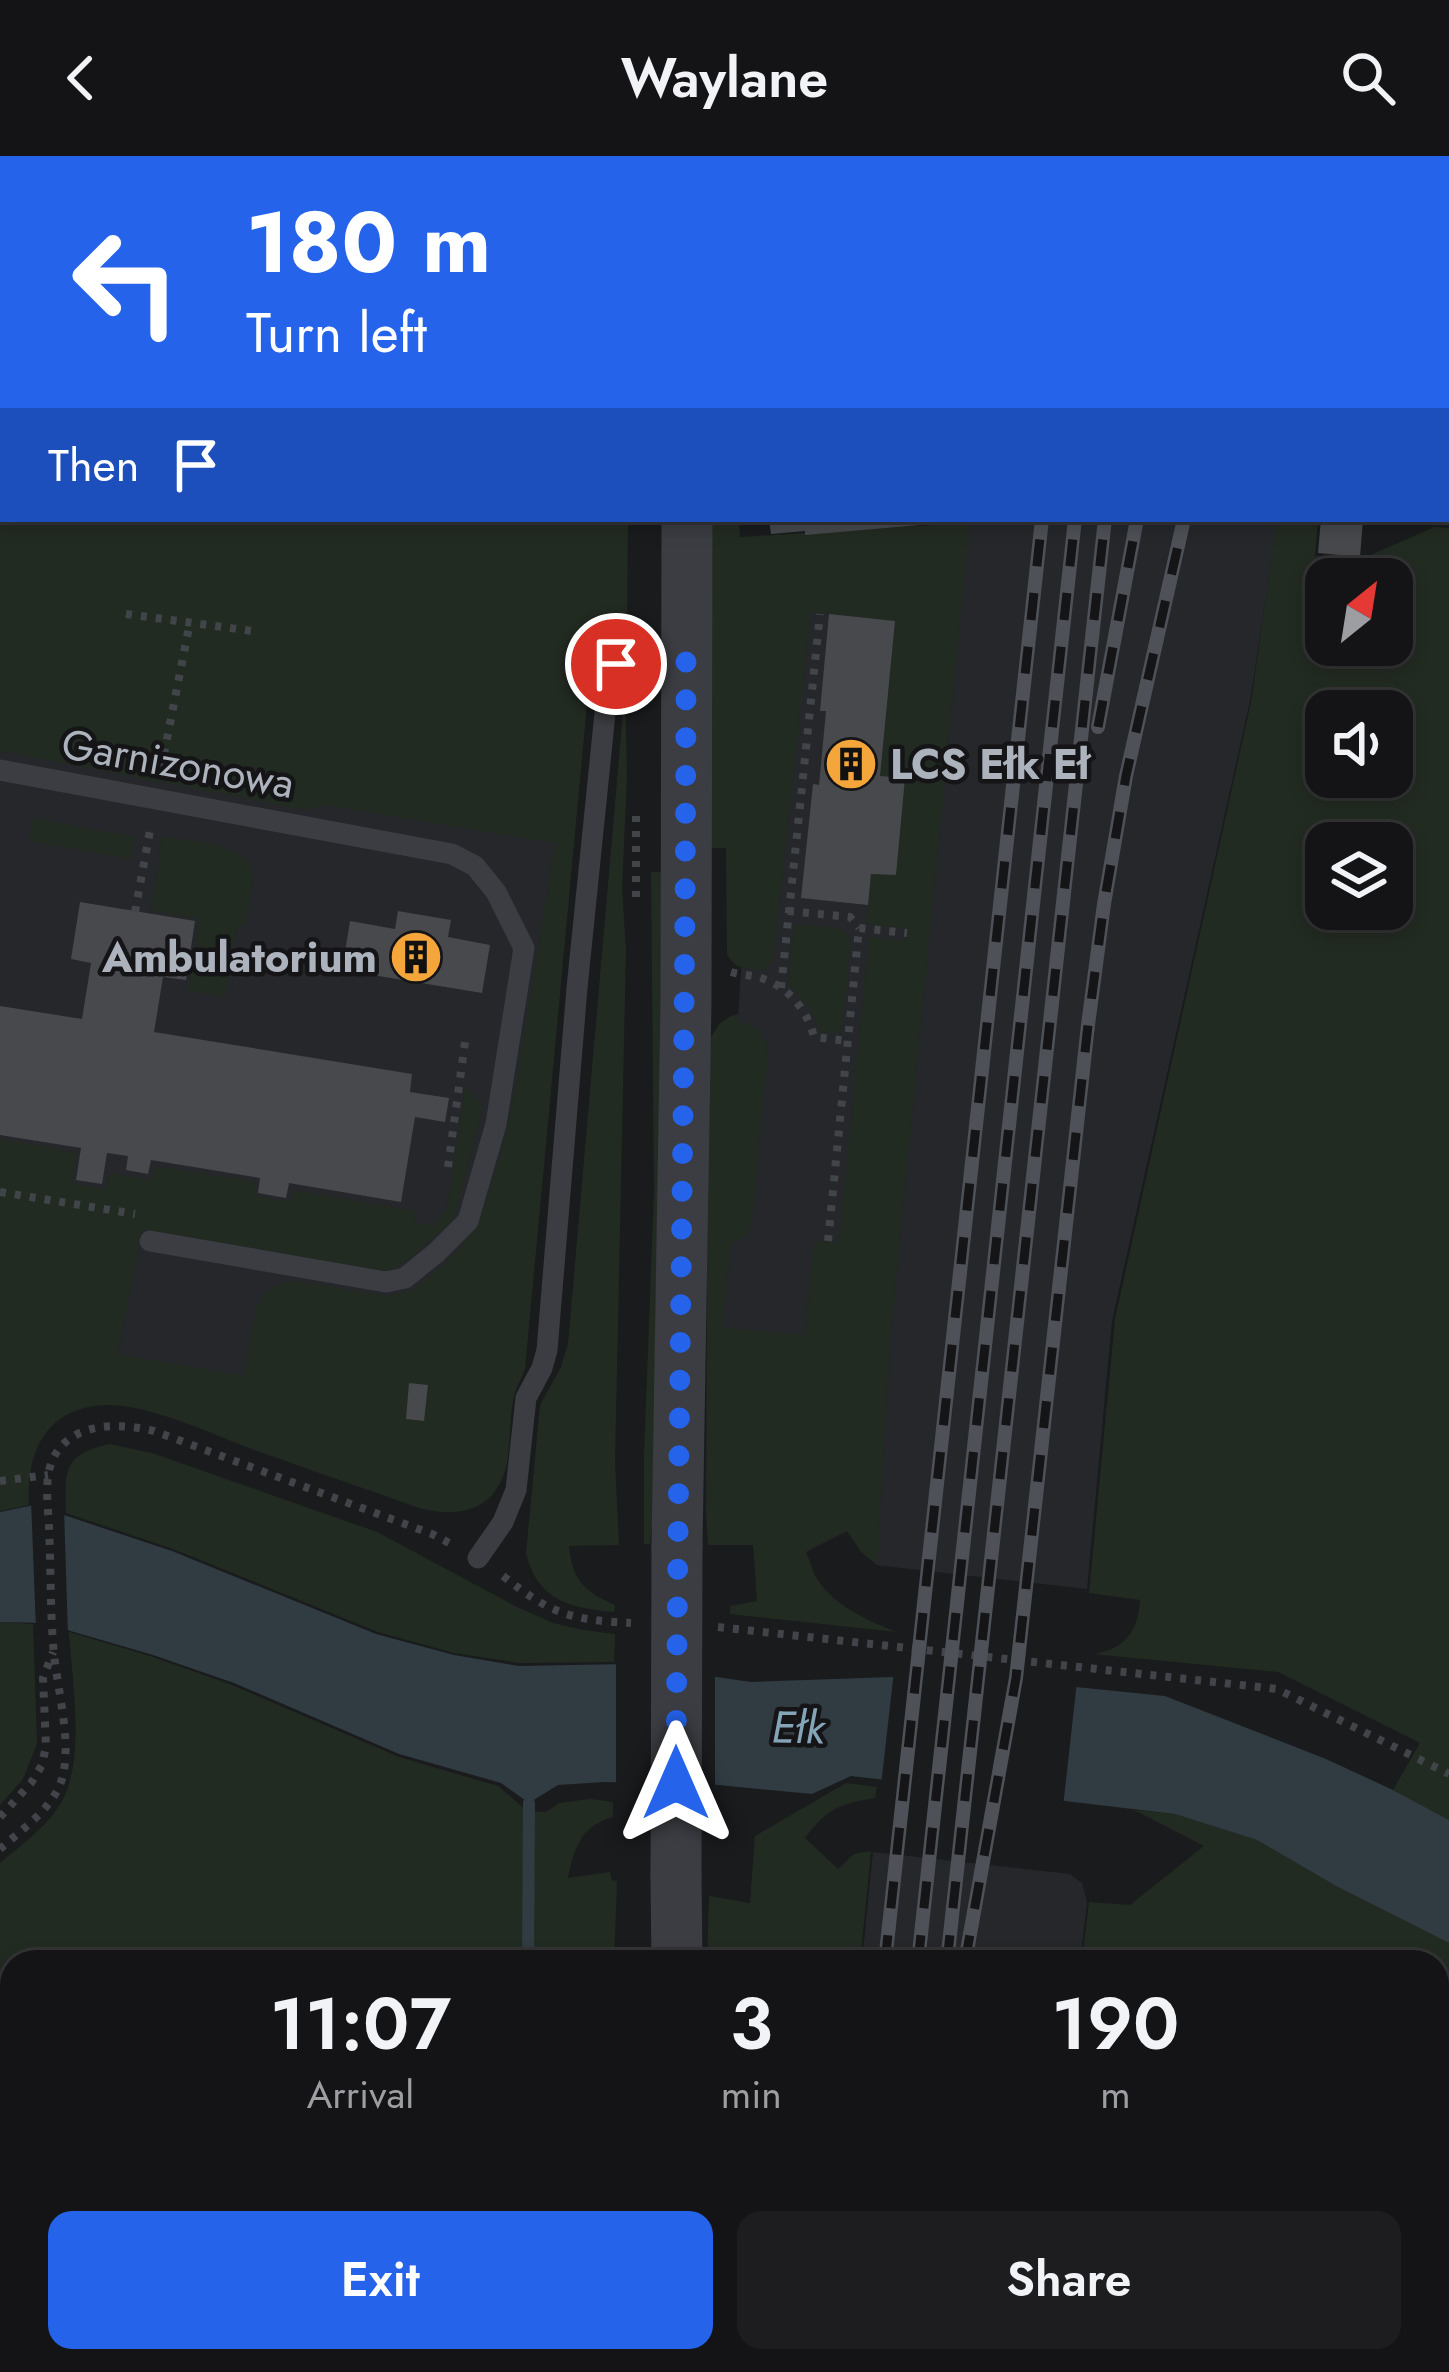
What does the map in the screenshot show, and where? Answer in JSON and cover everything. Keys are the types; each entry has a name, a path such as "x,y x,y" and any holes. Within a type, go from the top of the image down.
{"street":[{"path":"677,1950 687,522"}],"lane":[{"path":"478,1558 516,1490 526,1398 547,1350 609,674 627,658 686,658"},
{"name":"Garnizonowa","path":"0,770 452,854 475,866 496,892 524,948 496,1124 468,1221 436,1253 405,1277 386,1282 150,1241"}],"path":[{"path":"126,614 252,631"},
{"path":"781,988 820,614"},
{"path":"806,751 822,752"},
{"path":"635,857 686,859"},
{"path":"788,911 850,917 859,928 907,933"},
{"path":"828,1241 859,928"},
{"path":"724,967 781,988 807,1015 814,1037 848,1041"},
{"path":"448,1168 466,1035"},
{"path":"0,1192 136,1214"},
{"path":"0,1850 52,1799 61,1783 65,1750 54,1651 48,1481 52,1458 76,1434 96,1427 134,1426 154,1431 432,1534 478,1558 537,1604 569,1616 616,1622"},
{"path":"0,1481 48,1481"},
{"path":"718,1627 1277,1689 1449,1774"},
{"path":"0,1817 42,1765 46,1746 43,1678 54,1651"}],"shaded area":[{"path":"0,522 8,522 559,841 485,1439 0,1352"},
{"path":"0,522 628,522 627,635 603,654 589,683 525,1369 514,1396 502,1479 486,1501 463,1511 419,1508 163,1415 110,1405 89,1407 56,1422 37,1449 29,1505 0,1511 0,1139 77,1152 72,1184 106,1189 109,1173 152,1180 154,1166 256,1182 254,1196 290,1202 293,1190 416,1211 415,1223 435,1226 447,1208 465,1088 483,1105 455,1218 404,1264 387,1271 142,1229 118,1354 244,1376 256,1308 278,1284 295,1281 385,1296 413,1290 448,1261 477,1227 501,1153 555,843 327,805 305,810 0,751"},
{"path":"709,522 739,522 740,537 970,522 890,1341 877,1565 847,1531 806,1552 817,1579 833,1597 897,1632 730,1614 730,1606 757,1601 753,1545 708,1545 706,1513 708,1045 719,1025 738,1014 739,1021 758,1029 768,1047 752,1223 746,1236 731,1244 722,1328 805,1335 814,1241 839,1242 869,937 905,941 907,928 866,924 871,874 896,874 905,779 880,776 895,621 811,612 773,960 763,970 737,966 727,954 726,848 707,848"},
{"path":"967,522 1278,522 1250,701 1112,1321 1087,1589 876,1565 887,1342"},
{"path":"1277,522 1318,522 1315,556 1346,558 1305,558 1305,666 1413,666 1413,558 1364,558 1434,527 1449,528 1449,1820 1393,1790 1420,1743 1278,1672 1093,1654 1128,1637 1140,1600 1089,1593 1115,1319 1251,702"},
{"path":"740,582 938,620 870,1350 716,1335 742,958"},
{"path":"625,689 622,889 626,949 615,1462 619,1545 569,1546 582,1583 615,1605 614,1612 557,1599 538,1581 526,1553 540,1405 568,1344"},
{"path":"33,818 135,837 131,859 29,841"},
{"path":"162,836 225,848 251,868 250,904 245,926 237,926 225,997 188,991 200,919 151,910"},
{"path":"651,872 662,872 663,944 653,1514 650,1544 644,1544 654,1190"},
{"path":"794,924 842,929 851,939 841,1034 820,1032 808,1005 788,984"},
{"path":"109,1444 152,1453 377,1532 553,1623 615,1634 614,1662 519,1663 454,1653 378,1632 173,1549 66,1513 67,1476 74,1460"},
{"path":"0,1622 33,1624 37,1744 23,1779 0,1805"},
{"path":"69,1632 232,1685 399,1757 498,1786 527,1811 546,1812 559,1803 590,1799 613,1802 613,1817 593,1826 581,1840 568,1878 610,1872 617,1881 614,1950 0,1950 0,1863 49,1820 61,1803 73,1765 76,1720"},
{"path":"846,1783 877,1787 875,1798 835,1809 805,1838 838,1869 854,1854 871,1851 861,1950 707,1950 709,1896 750,1903 755,1836"},
{"path":"1134,1810 1175,1814 1257,1840 1449,1943 1449,1950 1083,1950 1089,1902 1130,1905 1204,1846"},
{"path":"873,1852 1070,1874 1082,1883 1087,1902 1081,1950 863,1950"}],"water":[{"name":"Ełk","path":"34,1505 172,1551 376,1634 519,1666 626,1664 751,1682 891,1677 1027,1682 1165,1696 1326,1759 1449,1820 1449,1943 1257,1840 1175,1814 851,1776 812,1794 718,1785 558,1785 529,1803 501,1783 399,1754 234,1683 153,1655 43,1623 0,1622 0,1512"}],"pier":[{"path":"31,1499 64,1509 68,1637 36,1629"},
{"path":"616,1658 715,1670 715,1791 616,1788"},
{"path":"894,1671 1077,1681 1063,1807 881,1786"}],"building":[{"path":"769,522 932,524 805,535 805,531 771,534"},
{"path":"1321,522 1363,522 1360,557 1318,553"},
{"name":"LCS Ełk Eł","path":"829,614 895,621 880,776 905,778 896,875 871,874 868,905 801,898 813,784 819,785"},
{"path":"80,902 195,921 186,980 163,977 154,1032 412,1074 410,1092 449,1098 445,1122 415,1117 401,1202 289,1183 286,1198 258,1193 260,1178 151,1160 148,1174 126,1170 128,1156 107,1153 102,1184 76,1180 81,1148 0,1135 0,1006 82,1019 91,963 71,959"},
{"name":"Ambulatorium","path":"398,911 451,920 448,937 490,945 482,993 342,970 350,921 395,929"},
{"path":"409,1383 428,1385 424,1421 406,1419"}],"waterway":[{"path":"528,1950 529,1803"}],"railway":[{"path":"886,1950 1042,522"},
{"path":"919,1950 1075,522"},
{"path":"948,1950 1105,522"},
{"path":"1098,727 1136,522"},
{"path":"967,1950 1016,1678 1104,904 1126,776 1183,522"}],"place":[{"name":"LCS Ełk Eł","path":"851,764"},
{"name":"Ambulatorium","path":"416,957"}],"route":[{"path":"616,664 627,658 686,658 676,1783"}]}
